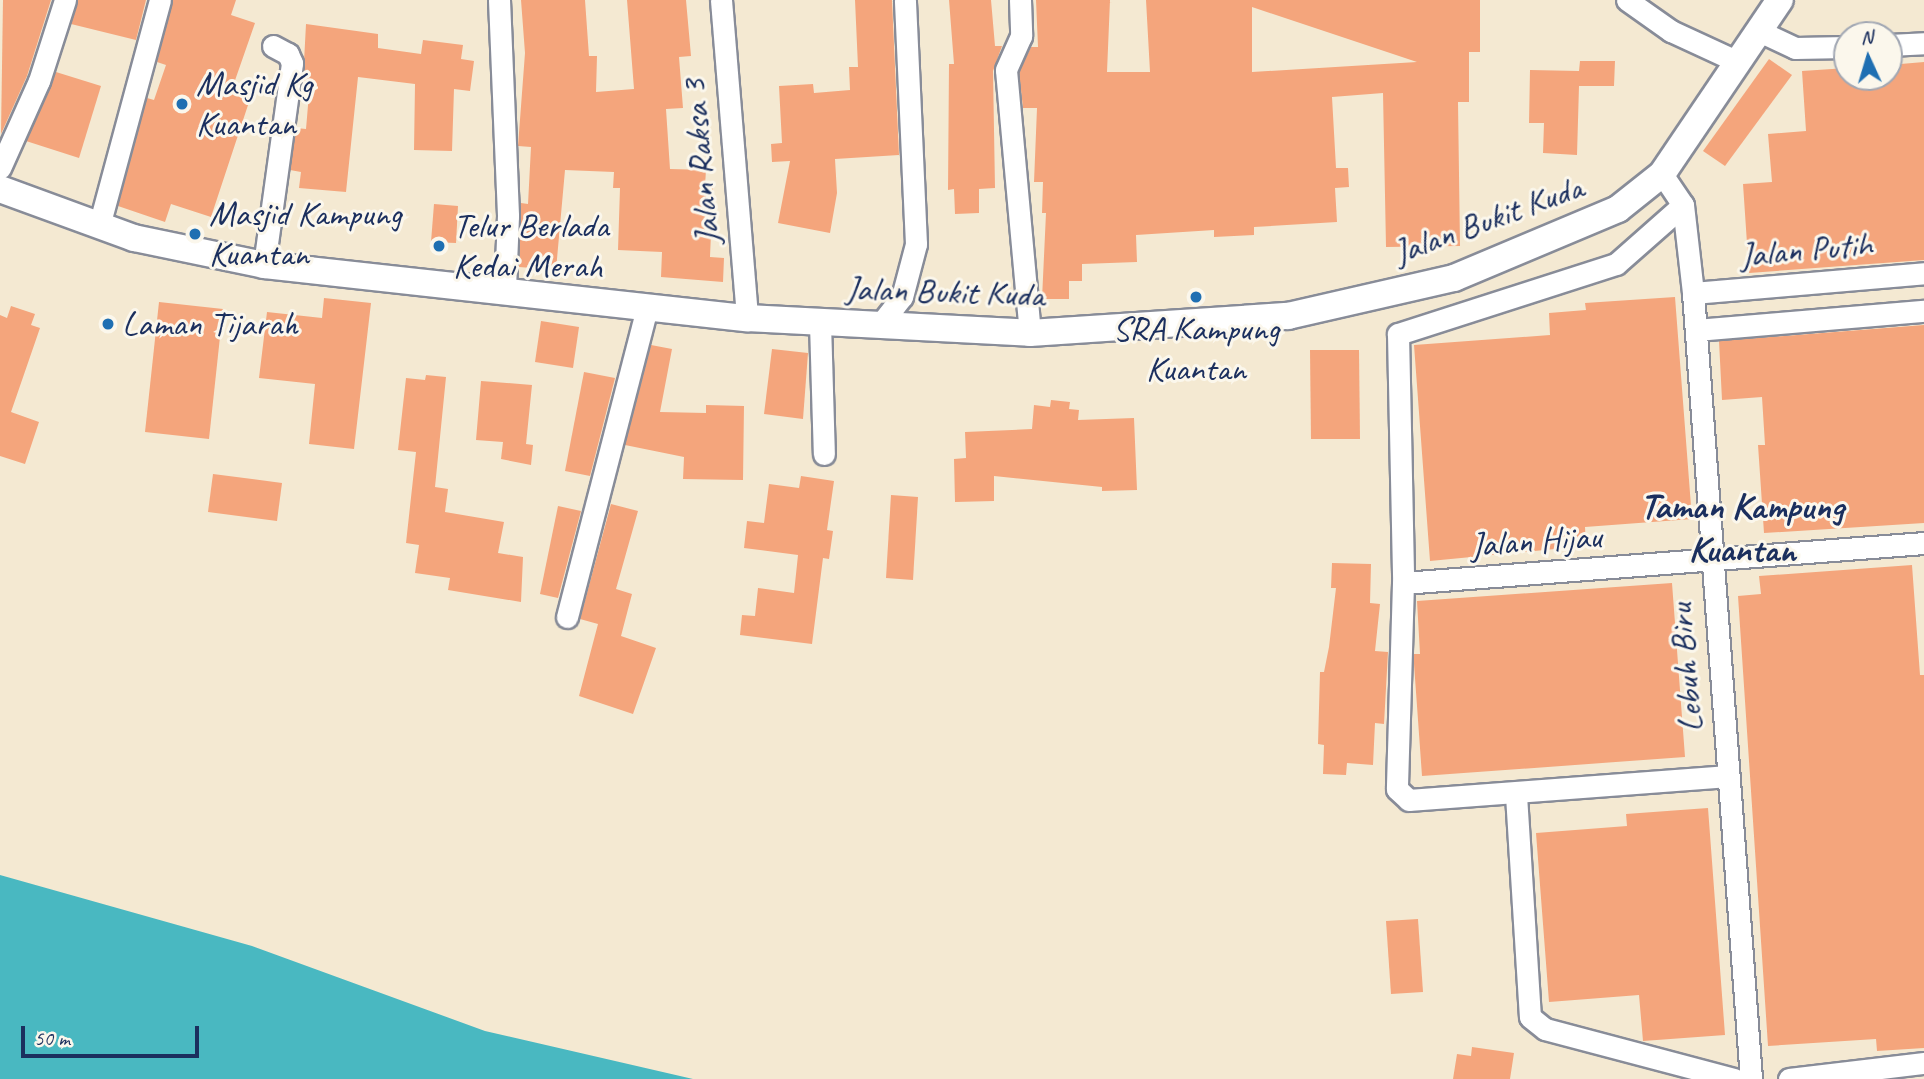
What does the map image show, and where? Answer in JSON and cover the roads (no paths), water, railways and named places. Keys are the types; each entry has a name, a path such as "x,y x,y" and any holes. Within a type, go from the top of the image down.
{"street":[{"path":"0,168 39,81 65,0"},
{"path":"99,226 160,0"},
{"path":"499,0 508,216 505,289"},
{"name":"Jalan Raksa 3","path":"721,0 747,318"},
{"path":"879,326 902,297 916,244 905,0"},
{"path":"1020,0 1021,36 1006,70 1030,333"},
{"path":"1627,0 1671,31 1738,62"},
{"name":"Jalan Bukit Kuda","path":"0,189 99,226 159,244 264,265 505,289 747,318 1030,333 1288,316 1442,281 1547,242 1618,209 1662,174 1780,0"},
{"path":"1759,31 1795,48 1833,47"},
{"path":"1903,44 1924,43"},
{"path":"264,265 292,64 288,54 273,46"},
{"name":"Lebuh Biru","path":"1662,174 1683,205 1693,293 1751,1079"},
{"path":"1683,205 1616,264 1398,334 1403,583 1397,789 1409,800 1516,795 1728,776"},
{"name":"Jalan Putih","path":"1693,293 1924,273"},
{"path":"567,617 647,307"},
{"name":"Jalan Putih","path":"1696,330 1924,312"},
{"path":"820,323 824,454"},
{"name":"Jalan Hijau","path":"1403,583 1712,563 1924,543"},
{"path":"1516,795 1530,1017 1545,1029 1734,1079"},
{"path":"1789,1079 1924,1063"}],"water":[{"path":"0,875 252,946 485,1031 693,1079 0,1079"}],"place":[{"name":"Masjid Kg Kuantan","path":"182,104"},
{"name":"Masjid Kampung Kuantan","path":"195,234"},
{"name":"Telur Berlada Kedai Merah","path":"439,246"},
{"name":"SRA Kampung Kuantan","path":"1196,297"},
{"name":"Laman Tijarah","path":"108,324"}],"district":[{"name":"Taman Kampung Kuantan","path":"1742,528"}]}
